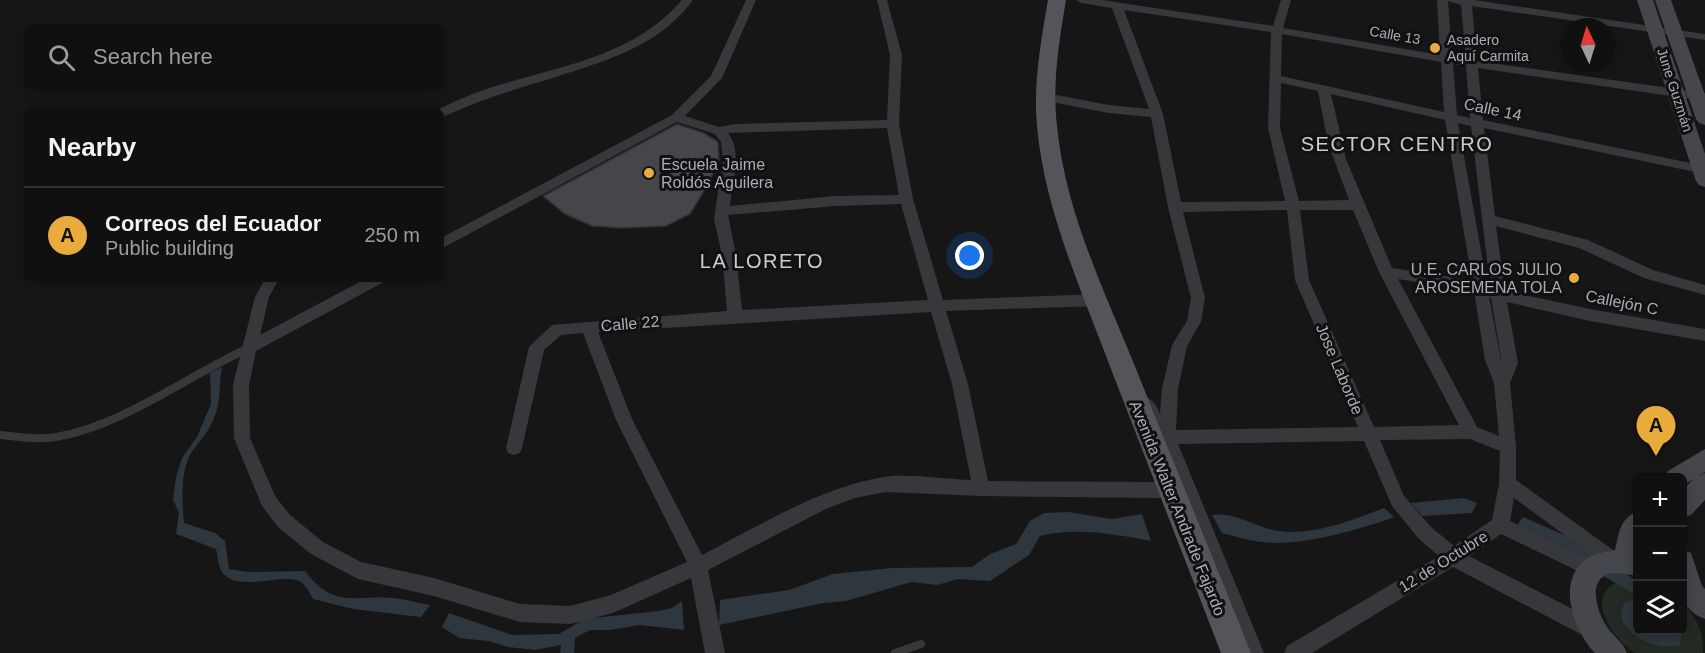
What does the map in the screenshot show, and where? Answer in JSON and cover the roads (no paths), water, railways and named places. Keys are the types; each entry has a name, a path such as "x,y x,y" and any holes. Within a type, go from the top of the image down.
{"main road":[{"name":"Avenida Walter Andrade Fajardo","path":"1057,0 1052,29 1047,127 1056,178 1071,233 1236,653"}],"street":[{"path":"444,111 533,79 609,57 634,46 680,12 688,0"},
{"path":"444,242 676,117 716,78 741,27 751,0"},
{"path":"882,0 896,55 892,124 906,199 960,384 981,488"},
{"name":"Calle 13","path":"1081,0 1276,30 1473,64 1701,97"},
{"name":"Jose Laborde","path":"1286,0 1276,30 1274,128 1293,205 1302,280 1398,501 1425,532 1453,557 1593,630"},
{"name":"12 de Octubre","path":"1294,653 1453,557 1500,525 1508,484 1508,447 1502,383 1493,360 1451,117 1442,0"},
{"path":"1452,0 1705,37"},
{"name":"June Guzmán","path":"1645,0 1704,173"},
{"name":"June Guzmán","path":"1663,0 1701,97 1705,119"},
{"name":"12 de Octubre","path":"1466,1 1477,123 1498,295 1510,363 1502,383"},
{"path":"1117,6 1157,114 1175,207 1198,298 1194,322 1180,345 1170,389 1167,437 1471,432 1508,447"},
{"name":"Calle 14","path":"1275,78 1704,173"},
{"path":"1324,88 1328,124 1343,172 1357,205 1386,272 1471,432"},
{"path":"1047,97 1109,109 1157,114"},
{"path":"676,117 719,132 727,141 729,160 722,211 735,315"},
{"path":"719,132 736,128 892,124"},
{"path":"722,211 836,201 906,199"},
{"path":"1175,207 1357,205"},
{"path":"1490,219 1583,244 1649,274 1705,290"},
{"name":"Callejón C","path":"1386,272 1481,287 1498,295 1590,315 1705,335"},
{"path":"271,282 260,304 241,385 242,438 268,501 284,521 317,548 358,570 434,587 520,613 570,615 613,604 698,566 820,504 886,484 981,488 1160,490"},
{"path":"249,348 371,282"},
{"name":"Calle 22","path":"715,653 698,566 624,420 588,327 735,315 936,304 1096,300"},
{"path":"514,448 537,347 557,329 588,327"},
{"name":"Avenida Walter Andrade Fajardo","path":"1121,363 1167,437 1254,653"},
{"name":"Avenida Walter Andrade Fajardo","path":"1121,363 1138,437 1223,653"},
{"path":"1682,473 1705,459"},
{"path":"1508,484 1617,564"},
{"path":"1687,503 1705,484"},
{"path":"1500,525 1617,564"},
{"path":"1611,652 1593,630 1583,610 1580,593 1584,579 1617,564 1634,527"},
{"path":"1687,574 1693,594"}],"lane":[{"path":"0,435 59,437 125,412 220,360 249,348"},
{"path":"895,653 921,644"}],"place":[{"name":"Asadero Aquí Carmita","path":"1435,48"},
{"name":"Escuela Jaime Roldós Aguilera","path":"649,173"},
{"name":"U.E. CARLOS JULIO AROSEMENA TOLA","path":"1574,278"},
{"name":"Correos del Ecuador","path":"1656,456"}],"district":[{"name":"SECTOR CENTRO","path":"1397,144"},
{"name":"LA LORETO","path":"762,261"}]}
